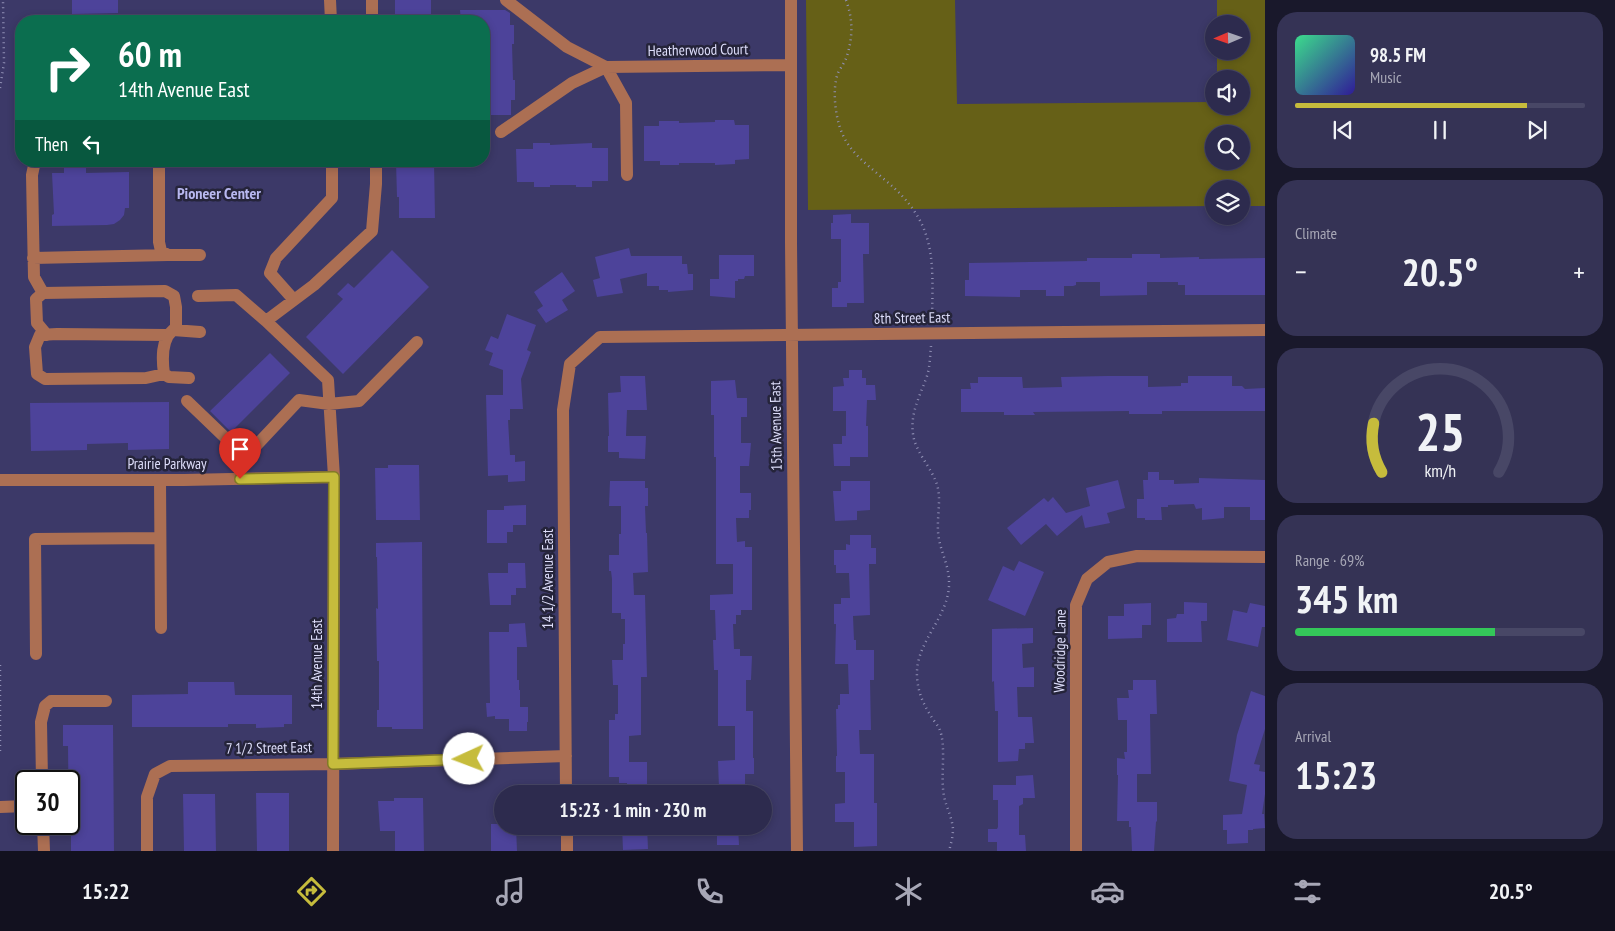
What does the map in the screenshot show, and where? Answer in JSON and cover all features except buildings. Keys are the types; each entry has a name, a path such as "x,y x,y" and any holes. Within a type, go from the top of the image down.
{"street":[{"path":"330,0 331,15"},
{"path":"372,0 372,15"},
{"path":"506,0 567,47 606,67 626,103 627,175"},
{"name":"15th Avenue East","path":"791,0 791,335 797,851"},
{"name":"Heatherwood Court","path":"606,67 790,65"},
{"path":"501,132 572,83 606,67"},
{"path":"34,167 32,175 34,277 43,293"},
{"path":"159,167 159,242 161,250 168,256"},
{"path":"294,300 270,273 276,258 332,198 332,167"},
{"path":"266,321 314,286 372,231 376,167"},
{"path":"34,258 200,255"},
{"path":"47,335 36,323 36,299 43,293 165,291 174,296 176,307 172,332 162,360 164,374"},
{"name":"14th Avenue East","path":"198,296 236,295 328,380 334,477 333,851"},
{"name":"8th Street East","path":"570,364 600,337 1265,330"},
{"path":"188,378 169,377 164,374 146,378 45,379 36,374 35,347 40,335 200,332"},
{"path":"187,401 237,449 254,448 299,400 329,404 359,401 417,342"},
{"name":"14 1/2 Avenue East","path":"566,785 563,410 570,364"},
{"name":"Prairie Parkway","path":"0,480 334,477"},
{"path":"160,480 160,628"},
{"path":"36,654 35,539 160,538"},
{"name":"Woodridge Lane","path":"1076,851 1076,605 1087,579 1108,562 1137,556 1265,556"},
{"path":"42,770 41,722 45,706 52,701 106,700"},
{"name":"7 1/2 Street East","path":"147,851 147,797 155,774 170,766 333,764 566,756"},
{"path":"0,808 15,807"},
{"path":"43,835 44,851"},
{"path":"567,835 567,851"}],"path":[{"path":"0,88 4,63 3,0"},
{"path":"846,0 852,19 851,37 847,57 838,74 835,94 842,132 850,148 896,189 912,207 921,221 931,255 931,334 928,374 916,402 913,416 913,432 914,441 937,482 939,491 938,531 950,572 948,599 923,646 919,657 917,675 918,691 923,703 939,728 942,737 944,796 953,831 949,851"},
{"path":"0,665 0,752"}],"shaded area":[{"path":"806,0 955,0 957,104 1205,102 1205,115 1250,115 1250,70 1217,70 1217,60 1250,60 1250,15 1217,15 1217,0 1265,0 1265,206 1250,206 1250,180 1205,180 1205,206 808,210"}],"district":[{"name":"Pioneer Center","path":"219,193"}],"route":[{"path":"240,479 334,477 333,764 469,759"}]}
